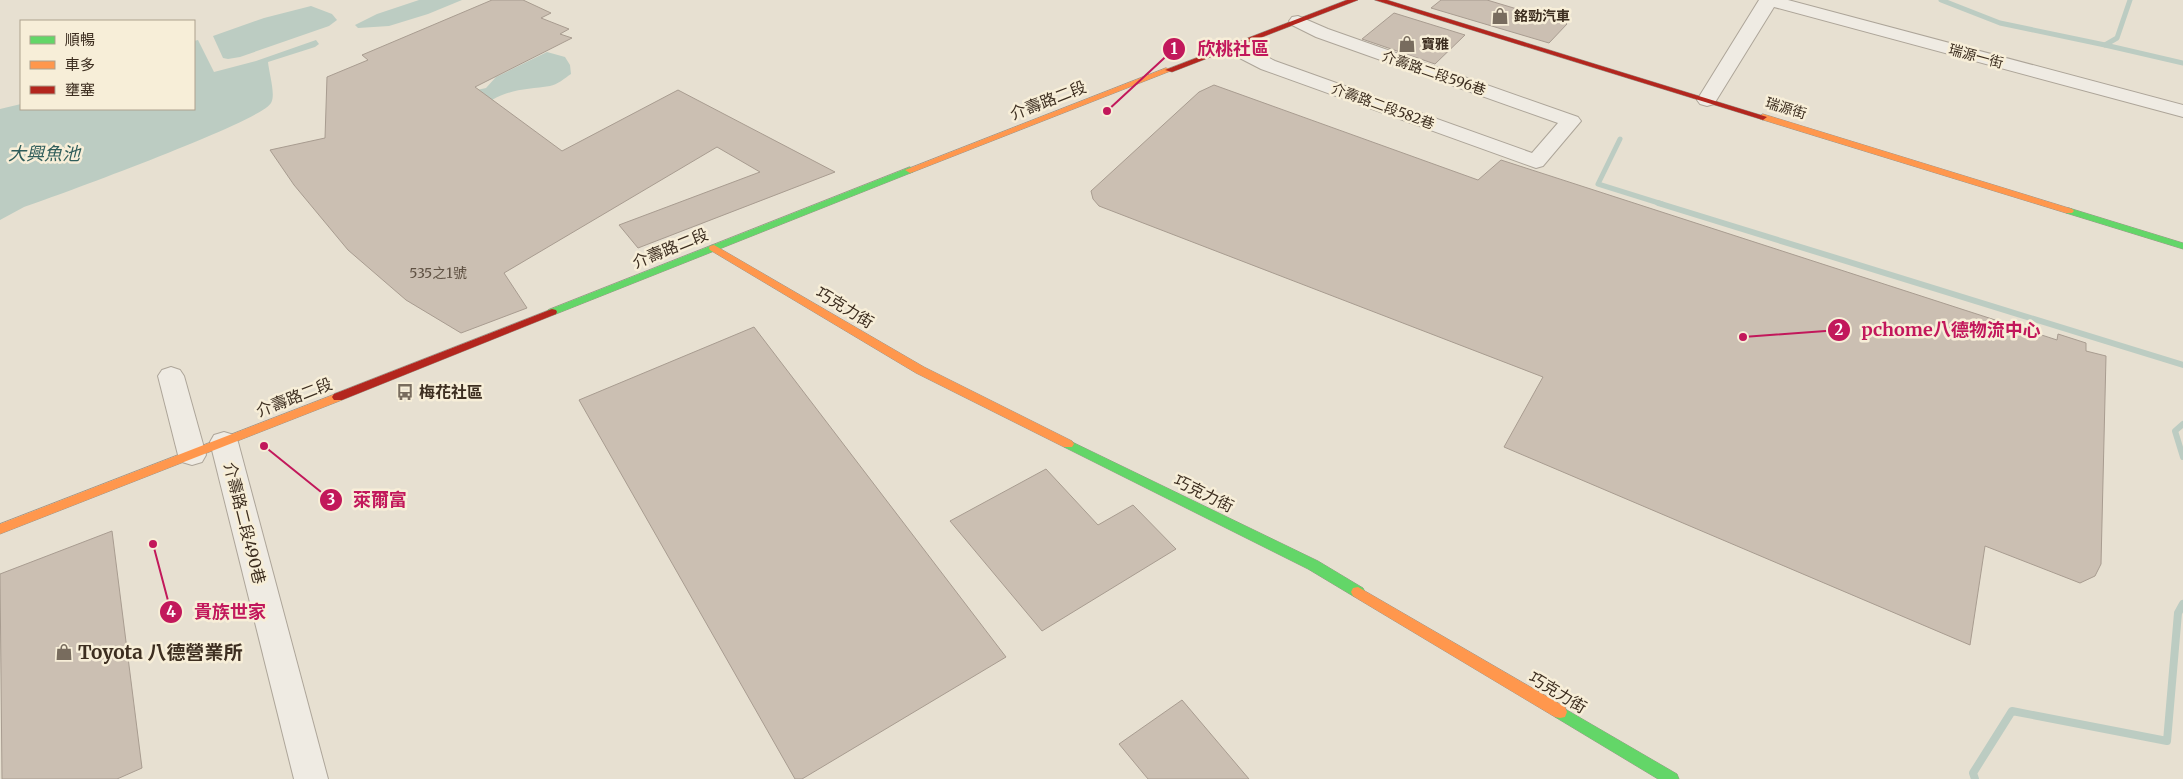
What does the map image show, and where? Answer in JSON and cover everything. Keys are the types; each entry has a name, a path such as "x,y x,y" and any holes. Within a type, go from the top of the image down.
{"street":[{"name":"介壽路二段","path":"0,529 192,455 939,159 1354,0"},
{"name":"瑞源街","path":"1379,0 2183,246"},
{"path":"1707,100 1768,0"},
{"name":"瑞源一街","path":"1768,0 2183,111"},
{"name":"介壽路二段596巷","path":"1298,21 1322,33 1571,121 1536,162"},
{"name":"介壽路二段582巷","path":"1232,47 1268,65 1536,162"},
{"name":"巧克力街","path":"714,248 920,370 1313,565 1672,779"},
{"path":"170,376 192,455"},
{"name":"介壽路二段490巷","path":"224,442 311,779"}],"water":[{"path":"419,0 462,0 428,14 389,26 358,28 355,25 377,14"},
{"path":"311,6 332,14 337,20 329,26 240,57 228,59 223,58 213,36 264,18"},
{"name":"大興魚池","path":"198,40 214,72 256,61 316,40 319,44 268,62 273,89 272,99 271,103 259,112 197,141 24,207 0,220 0,109 20,104 20,110 195,110 195,41"},
{"path":"547,52 565,57 570,65 571,74 550,86 513,92 492,100 468,92 486,88 496,77"}],"building":[{"path":"492,0 523,0 551,13 541,18 569,29 560,34 572,38 475,87 562,151 678,90 835,172 638,248 619,225 760,172 717,147 504,273 527,308 461,333 406,300 348,250 294,185 270,150 325,138 327,77 368,60 362,55"},
{"name":"銘勁汽車","path":"1441,0 1487,0 1567,24 1549,43 1431,8"},
{"path":"1394,13 1465,35 1435,64 1362,39"},
{"path":"1214,85 1478,180 1501,160 2057,340 2058,334 2086,343 2086,351 2106,356 2101,564 2095,576 2080,583 1985,546 1970,645 1504,447 1543,377 1099,206 1093,199 1091,191 1199,92"},
{"path":"754,327 1006,657 802,779 795,779 579,400"},
{"path":"1046,469 1098,525 1133,505 1176,549 1042,631 950,521"},
{"name":"Toyota 八德營業所","path":"112,531 142,768 117,779 2,779 0,574"},
{"path":"1182,700 1249,779 1148,779 1119,744"}],"waterway":[{"path":"1941,0 2000,23 2105,45"},
{"path":"2105,45 2117,38 2130,0"},
{"path":"2105,45 2183,63"},
{"path":"1620,139 1598,184 1662,204"},
{"path":"1658,203 2183,365"},
{"path":"2183,424 2175,431 2183,457"},
{"path":"1975,779 1973,773 2012,711 2167,741 2178,613 2183,604"}],"traffic: fast":[{"path":"552,312 910,170"},
{"path":"2069,211 2183,246"},
{"path":"1068,444 1313,565 1358,592"},
{"path":"1560,712 1672,779"}],"traffic: slow":[{"path":"910,170 1169,70"},
{"path":"1763,117 2069,211"},
{"path":"714,248 920,370 1068,444"},
{"path":"0,529 338,397"},
{"path":"1358,592 1560,712"}],"traffic: jam":[{"path":"1169,70 1354,0"},
{"path":"1379,0 1763,117"},
{"path":"338,397 552,312"}],"place":[{"name":"銘勁汽車","path":"1500,16"},
{"name":"寶雅","path":"1407,44"},
{"name":"欣桃社區","path":"1107,111"},
{"name":"pchome八德物流中心","path":"1743,337"},
{"name":"梅花社區","path":"405,392"},
{"name":"萊爾富","path":"264,446"},
{"name":"貴族世家","path":"153,544"},
{"name":"Toyota 八德營業所","path":"64,652"}]}
